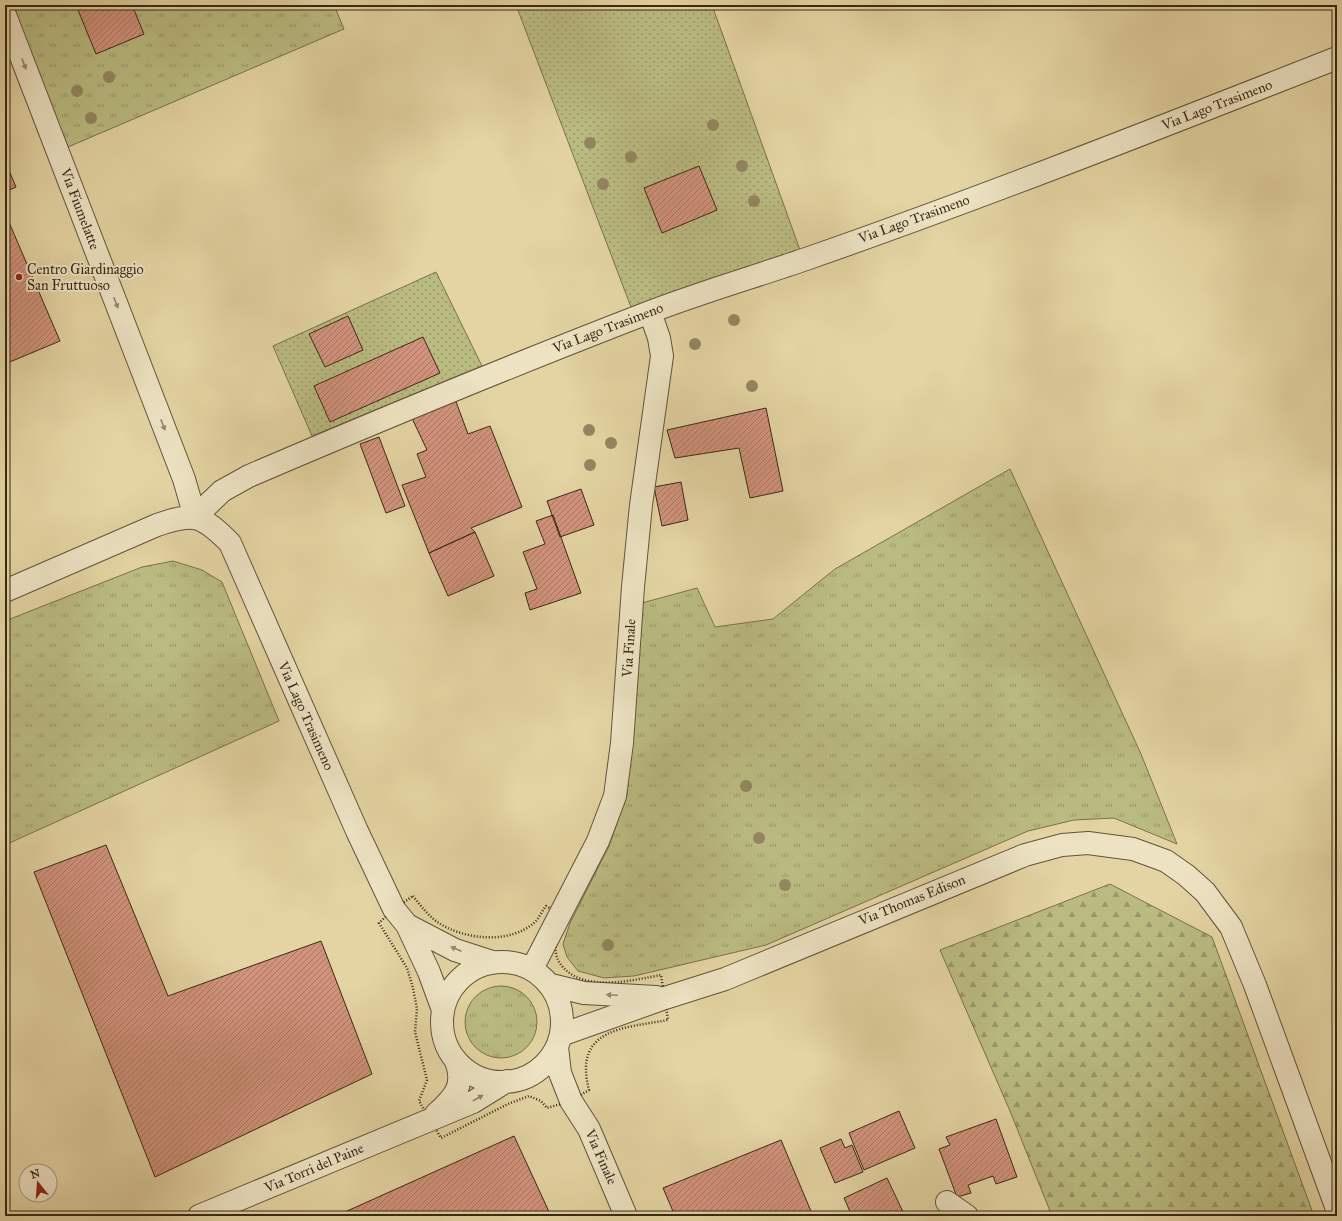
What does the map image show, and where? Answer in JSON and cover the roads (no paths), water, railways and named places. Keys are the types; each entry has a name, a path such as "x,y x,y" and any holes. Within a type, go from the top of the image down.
{"street":[{"name":"Via Fiumelatte","path":"5,15 184,479 195,517"},
{"name":"Via Lago Trasimeno","path":"443,1010 429,972 400,917 296,694 230,543 214,527 195,517 222,491 249,476 488,375 650,312 805,259 915,219 1185,118 1337,58"},
{"name":"Via Finale","path":"532,969 598,841 614,796 622,743 632,587 641,505 662,356 662,346 650,312"},
{"path":"5,591 157,525 177,518 195,517"},
{"name":"Via Thomas Edison","path":"559,1041 665,998 725,979 1025,855 1062,845 1088,844 1133,849 1166,861 1186,875 1205,892 1232,927 1255,985 1337,1209"},
{"path":"400,917 455,950 492,962 513,962 532,969 551,985 559,1001 562,1018 559,1041 549,1060 538,1070 516,1080 488,1080 470,1072 456,1059 446,1044 442,1027 443,1010 449,993 460,978 475,968 492,962"},
{"name":"Via Thomas Edison","path":"551,985 584,993 665,998"},
{"name":"Via Finale","path":"559,1041 560,1073 571,1101 589,1129 626,1216"},
{"name":"Via Torri del Paine","path":"430,1119 445,1106 460,1086 461,1073 456,1059"},
{"name":"Via Finale","path":"516,1080 547,1082 571,1101"},
{"name":"Via Torri del Paine","path":"199,1216 473,1102 516,1080"},
{"path":"947,1202 968,1216"}],"place":[{"name":"Centro Giardinaggio San Fruttuoso","path":"19,277"}]}
